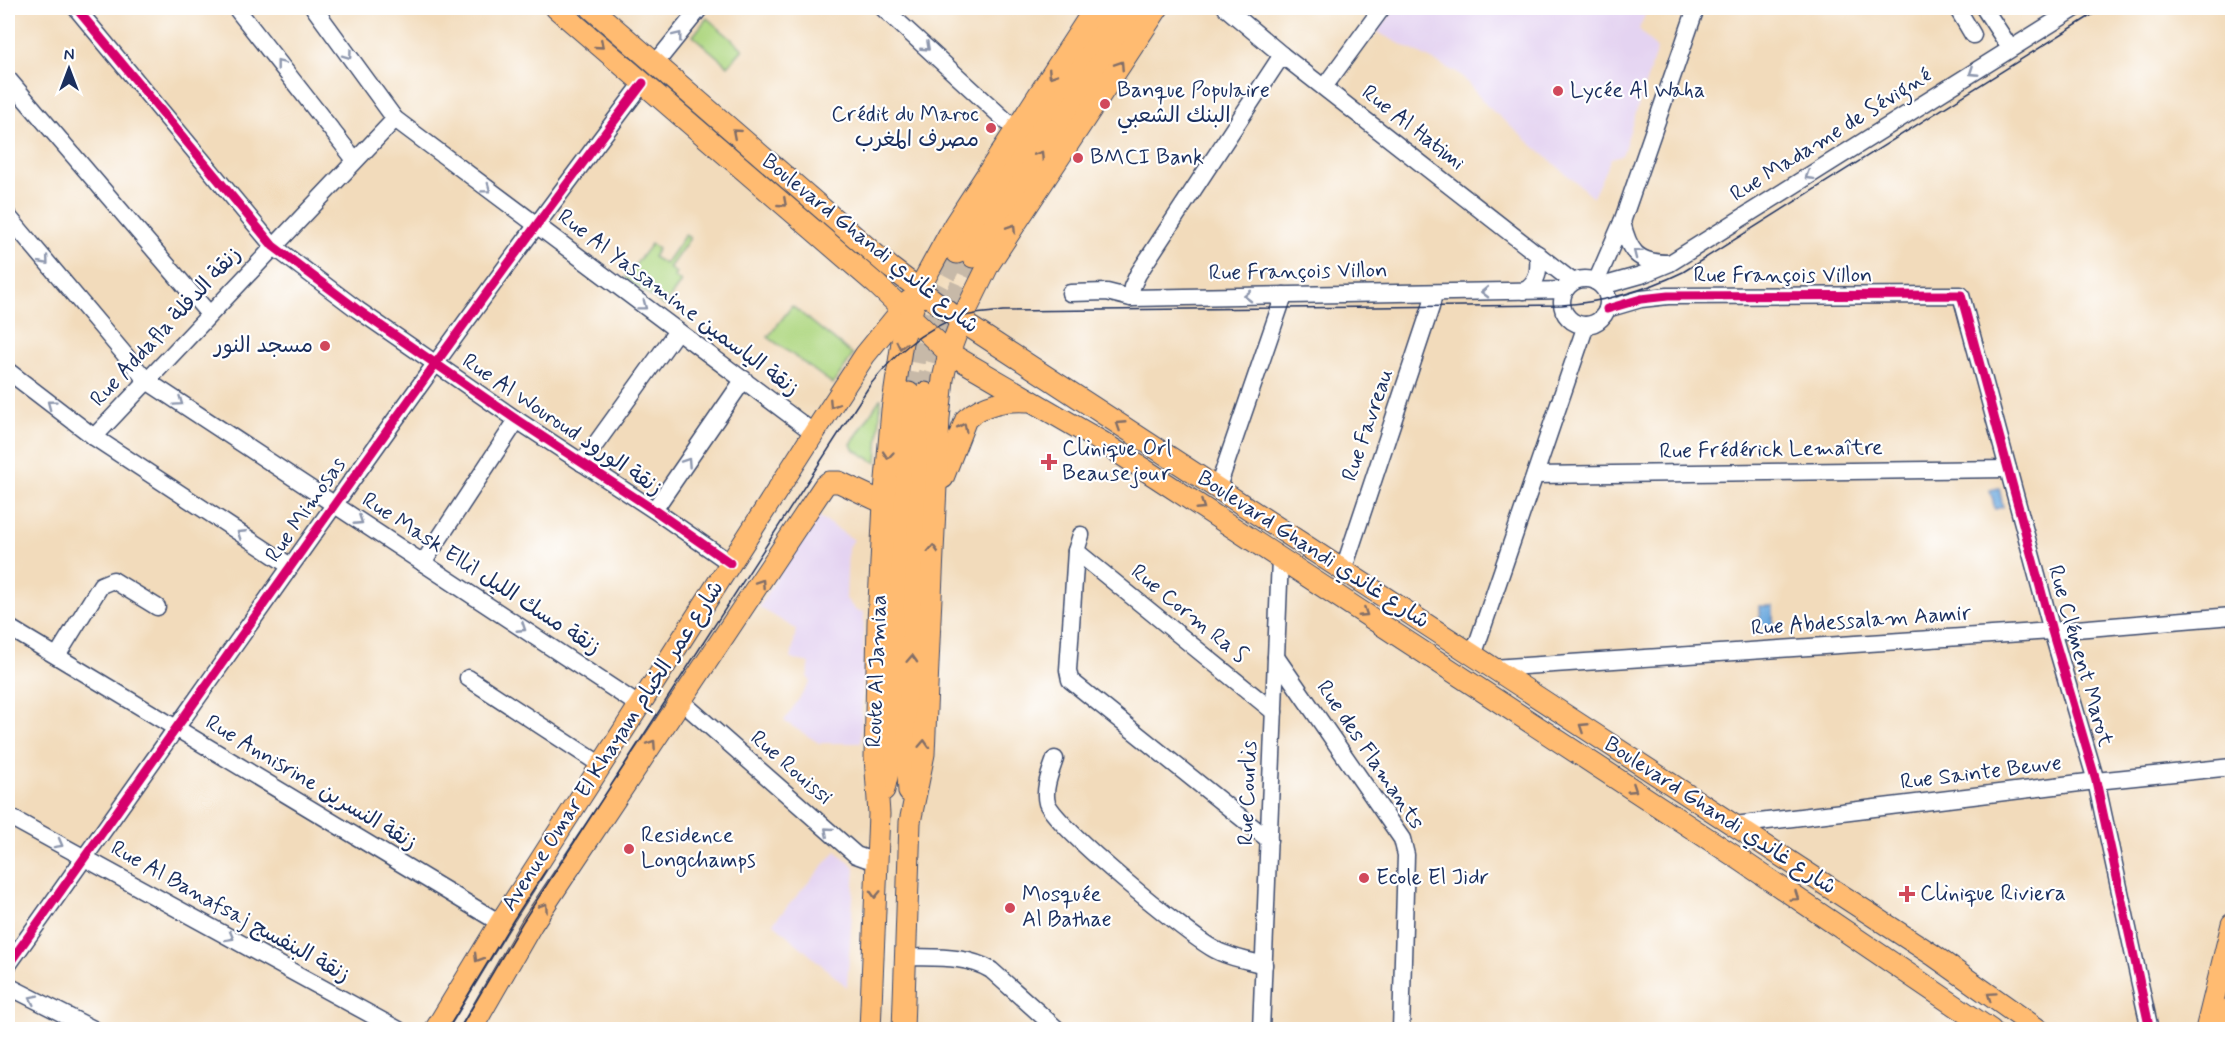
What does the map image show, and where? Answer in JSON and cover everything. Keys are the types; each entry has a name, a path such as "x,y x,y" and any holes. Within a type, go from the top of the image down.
{"main road":[{"name":"Boulevard Ghandi شارع غاندي","path":"556,8 876,284 949,353 1102,442 1742,861 1991,1029"},
{"name":"Boulevard Ghandi شارع غاندي","path":"591,8 891,268 961,321 1933,955 2038,1029"},
{"path":"906,312 954,225 1095,8"},
{"path":"1118,8 965,255 1137,8"},
{"path":"910,822 924,754 939,418 943,380 949,353 961,321 989,264 1158,8"},
{"name":"Avenue Omar El Khayam شارع عمر الخيام","path":"435,1029 500,922 865,355 906,312"},
{"name":"Route Al Jamiaa","path":"870,1029 879,814 875,728 884,503 895,376 906,312"},
{"path":"879,814 891,759 917,393 907,754 910,822 903,1029"},
{"path":"935,502 966,419 974,412 997,402 1028,401"},
{"name":"Avenue Omar El Khayam شارع عمر الخيام","path":"471,1029 532,924 824,486 829,482 839,482 884,503"},
{"path":"2206,1029 2232,924"},
{"path":"2227,1029 2232,1007"}],"street":[{"name":"Rue Al Wouroud زنقة الورود","path":"76,8 273,246 358,310 730,563"},
{"path":"236,8 355,160"},
{"name":"Rue Al Yassamine زنقة الياسمين","path":"314,8 395,119 814,433"},
{"path":"655,64 700,8"},
{"path":"883,8 1016,130"},
{"name":"Rue Al Hatimi","path":"1226,8 1282,55 1538,254 1569,286"},
{"path":"1599,284 1695,8"},
{"path":"1957,8 1973,35"},
{"path":"1984,8 2010,48"},
{"name":"Rue Madame de Sévigné","path":"1599,284 1641,275 1670,263 2076,8"},
{"path":"1324,87 1377,10"},
{"path":"1131,298 1132,287 1138,274 1282,55"},
{"path":"8,79 209,314"},
{"name":"Rue Mimosas","path":"8,965 177,729 333,505 437,364 535,225 643,83"},
{"name":"Rue Addafla زنقة الدفلة","path":"94,437 395,119"},
{"name":"Rue Mask Ellil زنقة مسك الليل","path":"8,216 147,381 640,706"},
{"path":"1622,222 1627,242 1632,250 1653,263 1670,263"},
{"path":"1524,291 1532,287 1537,278 1538,254"},
{"path":"1585,279 1599,284 1608,300 1606,309 1599,320 1586,325 1575,323 1566,315 1562,305 1569,286 1585,279"},
{"name":"Rue François Villon","path":"1070,293 1107,292 1131,298 1524,291 1569,286"},
{"name":"Rue Favreau","path":"1343,571 1434,293"},
{"path":"1218,487 1284,295"},
{"name":"Rue François Villon","path":"1606,309 1641,299 1668,296 1961,295"},
{"name":"Rue Clément Marot","path":"1961,295 2052,631 2096,782 2150,1029"},
{"path":"1473,656 1586,325"},
{"path":"582,463 677,331"},
{"path":"8,371 94,437 290,566"},
{"path":"654,510 744,379"},
{"path":"423,562 517,420"},
{"name":"Rue Frédérick Lemaître","path":"1535,475 2008,469"},
{"name":"Rue Corm Ra S","path":"1269,840 1070,680 1068,670 1079,543 1274,712"},
{"name":"Rue Courlis","path":"1261,1029 1280,558"},
{"path":"57,656 101,585 106,582 113,580 158,607"},
{"name":"Rue Abdessalam Aamir","path":"1493,668 2052,631 2232,616"},
{"name":"Rue Annisrine زنقة النسرين","path":"8,627 500,922"},
{"name":"Rue des Flamants","path":"1276,657 1402,839 1406,855 1401,1029"},
{"path":"468,678 601,765"},
{"name":"Rue Rouissi","path":"681,700 856,855 867,859 877,858"},
{"path":"1055,759 1048,781 1047,803 1076,836 1174,922 1205,944 1232,956 1264,965"},
{"name":"Rue Sainte Beuve","path":"1735,825 2232,767"},
{"name":"Rue Al Banafsaj زنقة البنفسج","path":"8,816 399,1029"},
{"path":"906,957 956,959 980,963 1058,1029"},
{"path":"8,987 95,1029"}],"shaded area":[{"name":"Lycée Al Waha","path":"1396,8 1648,8 1639,29 1657,49 1622,155 1611,158 1593,197 1487,106 1461,75 1377,32"},
{"path":"815,514 854,540 848,547 846,599 855,610 864,612 861,743 819,743 784,721 811,681 807,677 810,663 791,659 796,629 759,607"},
{"path":"836,851 855,868 847,987 773,923"}],"green space":[{"path":"707,18 743,49 728,66 693,36"},
{"path":"685,235 690,238 669,268 676,273 674,277 681,282 664,306 625,278 651,244 658,249 653,257 665,264"},
{"path":"792,306 853,355 833,384 768,337"},
{"path":"880,399 877,462 875,462 853,449 851,444"}],"water":[{"path":"1999,488 2003,507 1995,509 1990,490"},
{"path":"1759,606 1773,606 1773,625 1760,626"}],"tunnel":[{"path":"909,393 917,347 927,310 957,253"},
{"path":"925,393 945,324 973,257"}],"tram line":[{"path":"459,1030 522,923 870,385 899,354 932,329 962,316 1003,311 1562,305 1624,294 1654,285 1683,272 2103,8"},
{"path":"447,1030 546,870"}],"cycle path":[{"path":"76,8 273,246 358,310 730,563"},
{"path":"8,965 401,411 561,191 643,83"},
{"path":"1607,309 1641,299 1668,296 1961,295 2052,631 2096,781 2150,1030"}],"place":[{"name":"Lycée Al Waha","path":"1558,91"},
{"name":"Banque Populaire البنك الشعبي","path":"1105,104"},
{"name":"Crédit du Maroc مصرف المغرب","path":"991,128"},
{"name":"BMCI Bank","path":"1078,158"},
{"name":"مسجد النور","path":"325,346"},
{"name":"Clinique Orl Beausejour","path":"1049,462"},
{"name":"Residence Longchamps","path":"629,849"},
{"name":"Ecole El Jidr","path":"1364,878"},
{"name":"Clinique Riviera","path":"1907,894"},
{"name":"Mosquée Al Bathae","path":"1010,908"}]}
